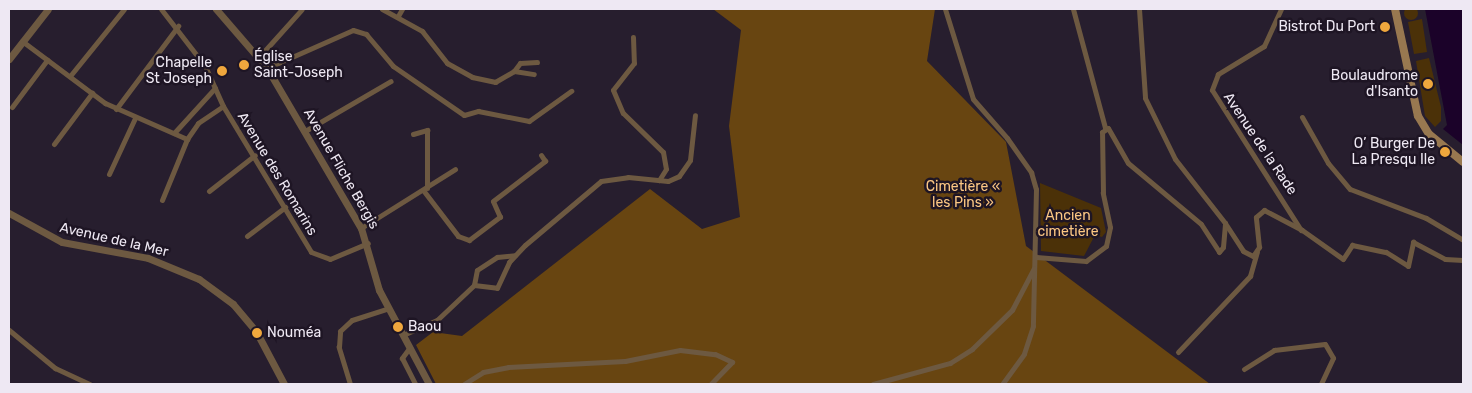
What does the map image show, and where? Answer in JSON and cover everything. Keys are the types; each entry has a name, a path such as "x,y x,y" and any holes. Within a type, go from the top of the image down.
{"main road":[{"path":"1395,9 1418,116 1429,134 1463,162"}],"street":[{"path":"9,59 48,9"},
{"path":"70,76 124,9"},
{"name":"Avenue des Romarins","path":"160,9 178,26 215,88 223,106 255,155 311,252 330,259 368,243"},
{"name":"Avenue Fliche Bergis","path":"216,9 267,68 362,228 368,243 374,278 428,384"},
{"path":"259,57 302,9"},
{"path":"382,9 398,16 422,31 447,63 472,77 495,82 514,71 520,63 536,62"},
{"path":"398,16 402,9"},
{"path":"945,9 973,99 1008,138 1033,177 1036,257 1028,345 1002,384"},
{"path":"1036,257 1086,261 1106,246 1110,227 1102,178 1105,128 1073,9"},
{"path":"1139,9 1145,98 1175,159 1225,223 1243,251 1253,256 1257,252"},
{"name":"Avenue de la Rade","path":"1281,9 1264,46 1218,74 1212,90 1301,230"},
{"path":"116,109 178,26"},
{"path":"267,68 353,30 366,34 393,66 464,115 478,111 530,121 571,91"},
{"path":"633,37 634,64 613,90 623,113 662,152 666,169 659,180"},
{"path":"22,41 116,109 187,139"},
{"path":"12,107 47,60"},
{"path":"514,71 534,74"},
{"path":"305,130 391,81"},
{"path":"174,134 215,88"},
{"path":"54,144 92,93"},
{"path":"162,200 187,139 198,123 223,106"},
{"path":"474,285 498,288 516,254 601,181 628,177 659,180 679,176 690,160 695,115"},
{"path":"1302,117 1328,164 1350,189 1426,218 1463,240"},
{"path":"109,174 135,118"},
{"path":"1105,128 1112,132 1138,172 1201,224 1219,252 1223,247 1225,223"},
{"path":"413,134 427,130 425,189 458,236 469,240 500,218 493,201 546,161 541,156"},
{"path":"209,191 255,155"},
{"path":"362,228 455,169"},
{"path":"247,236 285,207"},
{"path":"1178,352 1250,276 1257,252 1259,212 1269,211 1301,230 1342,259 1352,245 1386,252 1408,266 1413,242 1445,259 1463,260"},
{"name":"Avenue de la Mer","path":"9,213 62,242 148,258 199,279 233,304 252,326 284,384"},
{"path":"403,335 437,320 474,285 477,270 496,257 516,254"},
{"path":"872,384 950,363 972,349 1012,310 1035,265"},
{"path":"350,384 339,347 340,331 352,320 388,308"},
{"path":"9,330 55,368 89,384"},
{"path":"1244,369 1274,350 1325,344 1333,358 1321,384"},
{"path":"410,347 402,358 415,384"},
{"path":"464,384 483,372 508,368 625,361 680,350 715,354 732,362 711,384"}],"green space":[{"path":"1408,6 1414,6 1418,13 1414,20 1408,20 1404,16 1404,10"},
{"name":"Cimetière « les Pins »","path":"713,9 935,9 927,61 1006,142 1026,246 1210,384 436,384 416,345 433,332 462,336 650,189 702,229 740,217 729,126 741,30"},
{"path":"1422,19 1427,52 1414,54 1408,22"},
{"name":"Boulaudrome d'Isanto","path":"1429,58 1441,107 1441,121 1435,127 1425,116 1416,61"},
{"name":"Ancien cimetière","path":"1040,183 1101,208 1106,232 1102,237 1095,235 1084,256 1041,251"}],"shaded area":[{"path":"1425,9 1463,9 1463,145 1443,129 1447,125"}],"place":[{"name":"Bistrot Du Port","path":"1385,27"},
{"name":"Église Saint-Joseph","path":"244,65"},
{"name":"Chapelle St Joseph","path":"222,71"},
{"name":"Boulaudrome d'Isanto","path":"1428,84"},
{"name":"O’ Burger De La Presqu Ile","path":"1445,152"},
{"name":"Baou","path":"398,327"},
{"name":"Nouméa","path":"257,333"}]}
